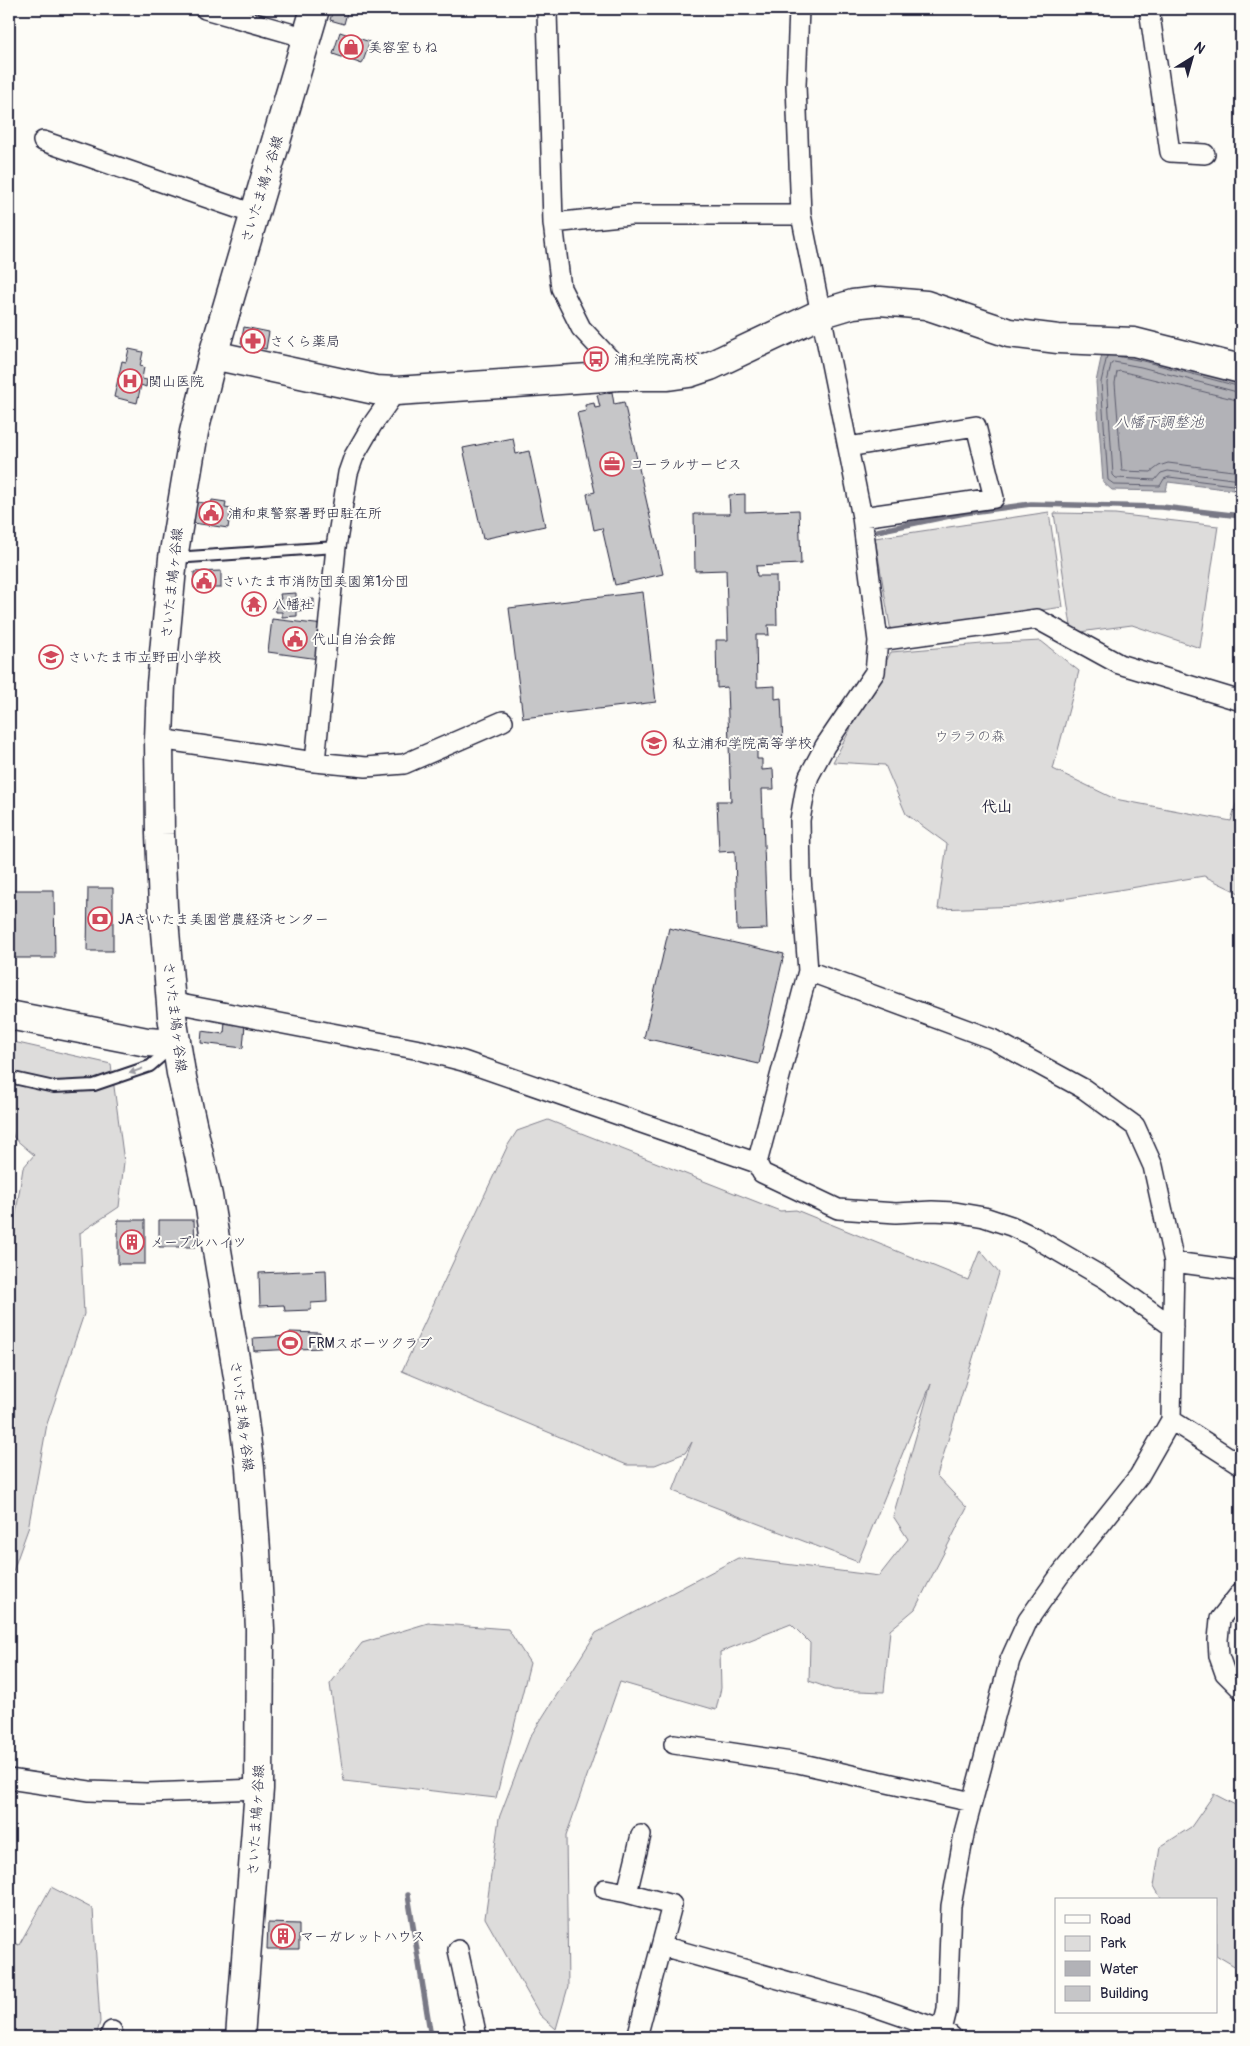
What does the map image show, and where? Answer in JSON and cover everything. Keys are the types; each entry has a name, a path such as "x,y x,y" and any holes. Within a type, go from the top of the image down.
{"main road":[{"name":"さいたま鳩ヶ谷線","path":"240,2037 259,1789 260,1630 250,1468 239,1383 208,1196 176,1044 170,1002 160,852 159,739 161,684 173,558 194,432 213,355 315,9"},
{"path":"213,355 375,390 396,391 620,376 668,376 689,373 710,366 820,314 853,304 880,301 926,305 1009,333 1058,339 1134,342 1241,369"},
{"path":"9,1015 147,1042 176,1044"}],"street":[{"path":"205,9 307,38"},
{"path":"799,9 796,85 801,215 863,528 878,641 875,672 825,746 809,776 806,786 800,820 800,877 808,971 757,1163 762,1173 838,1209 896,1213 955,1212 984,1217 1011,1226 1106,1279 1173,1327"},
{"path":"1149,9 1170,152 1205,154"},
{"path":"545,10 553,224 561,288 581,328 610,359 620,376"},
{"path":"43,141 254,214"},
{"path":"553,224 630,215 801,215"},
{"path":"315,762 336,547 348,473 354,456 372,425 396,391"},
{"path":"848,447 976,426 994,498 863,528"},
{"path":"878,641 1037,619 1120,664 1241,702"},
{"path":"159,739 315,762 366,766 404,764 503,721"},
{"path":"662,1946 864,2003 944,2035 948,2010 951,1906 965,1829 1010,1660 1028,1620 1060,1575 1139,1476 1171,1420 1174,1262 1153,1166 1135,1126 1084,1089 992,1039 808,971"},
{"path":"170,1002 420,1050 463,1061 757,1163"},
{"path":"1174,1262 1241,1271"},
{"path":"1171,1420 1240,1460"},
{"path":"1241,1592 1220,1619 1218,1640 1219,1656 1225,1673 1241,1690"},
{"path":"674,1744 798,1763 972,1802"},
{"path":"9,1779 89,1791 146,1793 259,1789"},
{"path":"627,1893 641,1835"},
{"path":"605,1889 672,1905 637,2037"},
{"path":"458,1950 477,2037"}],"lane":[{"path":"173,558 336,547"},
{"path":"9,1077 54,1087 94,1085 150,1066 176,1044"}],"green space":[{"path":"1049,512 1063,607 891,632 875,538"},
{"path":"1054,513 1115,514 1218,526 1200,648 1132,625 1072,633"},
{"name":"ウララの森","path":"1041,641 1079,671 1053,769 1115,799 1231,821 1241,787 1241,894 1204,876 1020,906 938,909 947,844 906,814 885,765 833,762 891,652"},
{"path":"9,1041 111,1064 124,1162 119,1207 80,1233 84,1314 47,1424 28,1529 9,1582 9,1257 23,1168 34,1155 14,1138 9,1124"},
{"path":"548,1120 780,1211 796,1210 968,1280 980,1250 999,1273 937,1476 967,1508 915,1609 890,1630 884,1692 834,1690 809,1681 810,1643 791,1624 720,1652 721,1688 716,1710 620,1682 566,1836 568,1987 556,2029 540,2015 485,1918 499,1818 530,1737 596,1633 738,1558 879,1576 908,1539 893,1516 931,1384 858,1562 673,1491 692,1442 685,1453 655,1465 627,1465 402,1371 508,1145 517,1131"},
{"path":"428,1623 508,1629 530,1663 496,1798 344,1781 330,1684 362,1643"},
{"path":"1214,1794 1241,1808 1241,1970 1218,1956 1218,1898 1161,1898 1154,1886 1160,1847 1191,1827"},
{"path":"51,1887 93,1909 100,2022 96,2037 9,2037 9,1941 19,1945"}],"water":[{"name":"八幡下調整池","path":"1103,349 1144,356 1241,383 1241,491 1168,482 1166,491 1112,490 1103,482 1096,382"}],"building":[{"path":"333,9 348,9 344,24 330,20"},
{"path":"340,32 370,42 362,64 333,54"},
{"path":"244,327 269,332 266,349 241,343"},
{"path":"129,349 143,352 140,366 144,367 142,379 147,380 146,387 141,385 137,403 114,397 122,361 126,362"},
{"path":"612,392 614,404 624,402 663,574 615,585 602,528 594,530 587,494 595,492 577,413 586,411 585,405 594,403 595,408 600,407 597,395"},
{"path":"513,438 516,454 529,451 545,526 483,539 463,448"},
{"path":"745,494 745,512 799,510 801,564 756,566 757,576 776,576 777,625 768,625 769,635 756,635 757,687 775,686 775,699 781,698 783,744 757,745 757,759 762,759 762,770 773,769 774,789 762,789 767,929 737,930 735,851 719,852 717,801 731,801 727,687 717,688 716,640 728,640 726,570 695,571 694,514 730,514 729,495"},
{"path":"212,500 226,502 225,508 231,509 228,528 193,523 197,502 211,504"},
{"path":"221,571 221,588 194,588 194,572"},
{"path":"643,592 656,702 523,718 509,608"},
{"path":"296,593 296,600 314,599 314,609 297,611 297,616 282,617 282,612 276,612 275,600 281,599 280,594"},
{"path":"272,619 324,625 319,659 268,652"},
{"path":"88,888 113,888 113,951 87,951"},
{"path":"9,890 54,890 55,958 9,958"},
{"path":"669,928 784,954 759,1064 644,1038"},
{"path":"225,1021 245,1024 243,1048 201,1043 202,1031 224,1034"},
{"name":"メープルハイツ","path":"118,1220 145,1220 145,1264 118,1264"},
{"path":"159,1220 194,1220 195,1247 159,1247"},
{"path":"326,1270 327,1302 311,1303 311,1310 285,1311 284,1305 260,1306 259,1273"},
{"path":"290,1332 320,1333 321,1348 254,1351 253,1338 289,1336"},
{"name":"マーガレットハウス","path":"268,1923 299,1924 299,1949 267,1949"}],"waterway":[{"path":"877,531 964,513 1031,504 1162,507 1241,516"},
{"path":"408,1895 431,2037"}],"place":[{"name":"美容室もね","path":"351,47"},
{"name":"さくら薬局","path":"253,341"},
{"name":"浦和学院高校","path":"596,359"},
{"name":"関山医院","path":"130,381"},
{"name":"コーラルサービス","path":"612,464"},
{"name":"浦和東警察署野田駐在所","path":"211,513"},
{"name":"さいたま市消防団美園第1分団","path":"204,581"},
{"name":"八幡社","path":"254,604"},
{"name":"代山自治会館","path":"295,639"},
{"name":"さいたま市立野田小学校","path":"51,657"},
{"name":"私立浦和学院高等学校","path":"654,743"},
{"name":"JAさいたま美園営農経済センター","path":"100,919"},
{"name":"メープルハイツ","path":"132,1242"},
{"name":"FRMスポーツクラブ","path":"290,1343"},
{"name":"マーガレットハウス","path":"283,1936"}],"district":[{"name":"代山","path":"997,807"}]}
